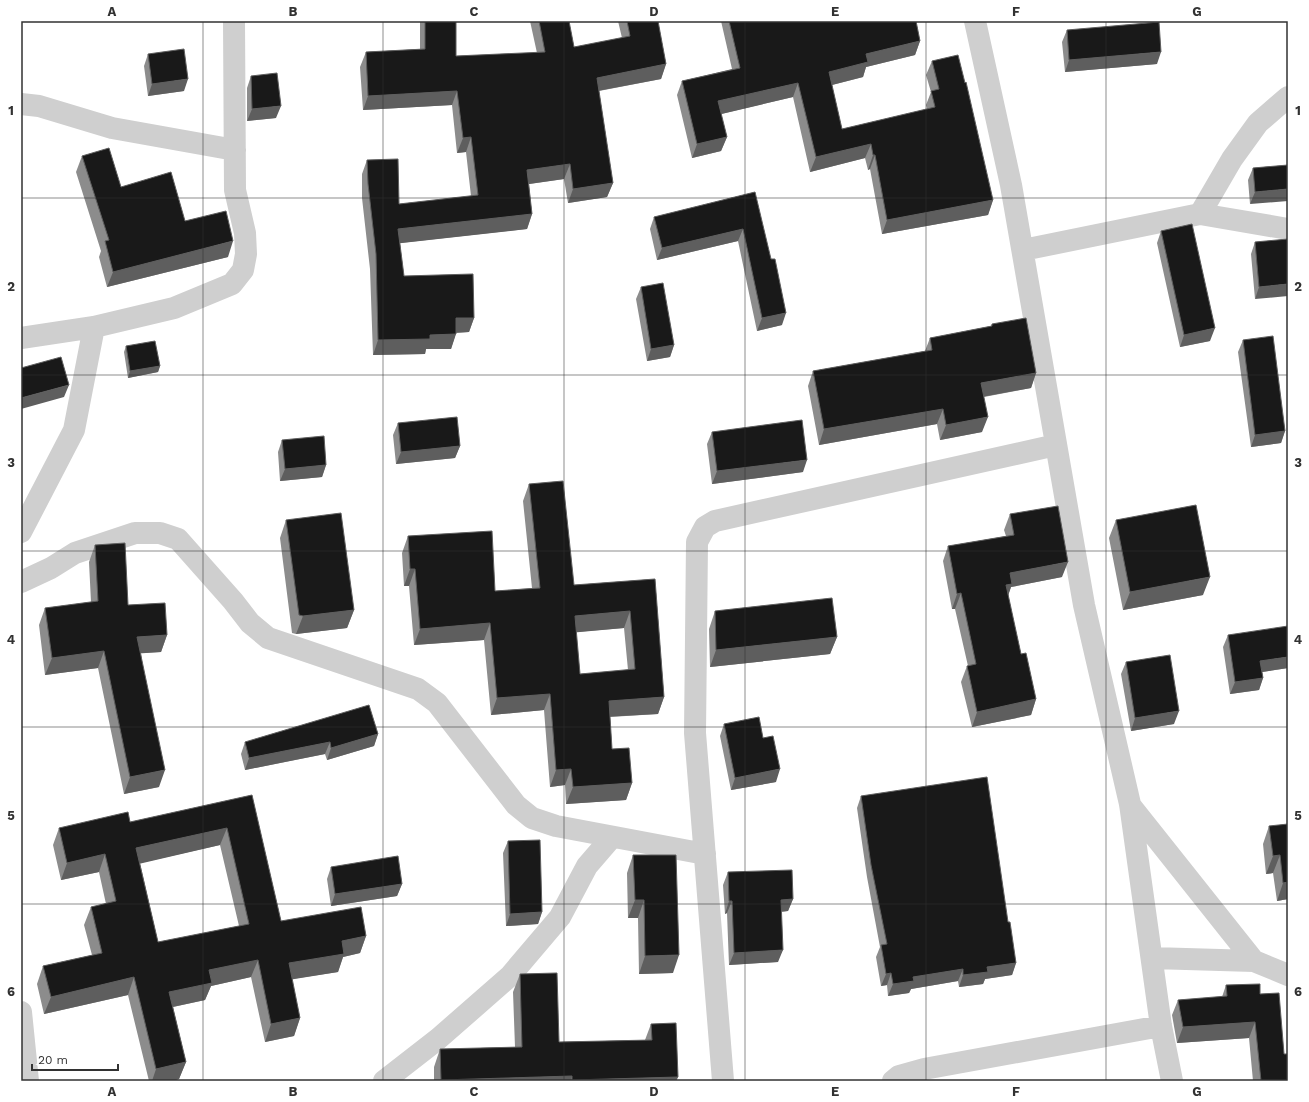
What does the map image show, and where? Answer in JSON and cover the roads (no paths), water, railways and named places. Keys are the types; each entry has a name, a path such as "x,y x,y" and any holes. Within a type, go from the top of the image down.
{"street":[{"path":"21,338 94,327 174,308 232,284 243,270 246,254 245,233 235,190 234,21"},
{"path":"975,21 1011,185 1084,605 1130,804 1161,1026 1172,1081"},
{"path":"1200,214 1232,159 1258,123 1288,97"},
{"path":"21,104 39,106 112,128 235,150"},
{"path":"1023,250 1200,214 1288,229"},
{"path":"21,532 27,515 74,430 94,327"},
{"path":"723,1081 695,732 697,542 705,527 715,521 1056,445"},
{"path":"21,582 51,568 75,553 134,533 160,534 178,539 233,601 250,623 268,638 418,690 437,703 516,805 532,818 556,826 705,854"},
{"path":"1130,804 1254,961"},
{"path":"384,1081 438,1039 510,976 560,917 587,866 612,837"},
{"path":"1152,958 1254,961 1288,976"},
{"path":"21,1012 28,1081"},
{"path":"893,1081 899,1076 924,1069 1161,1026"}]}
